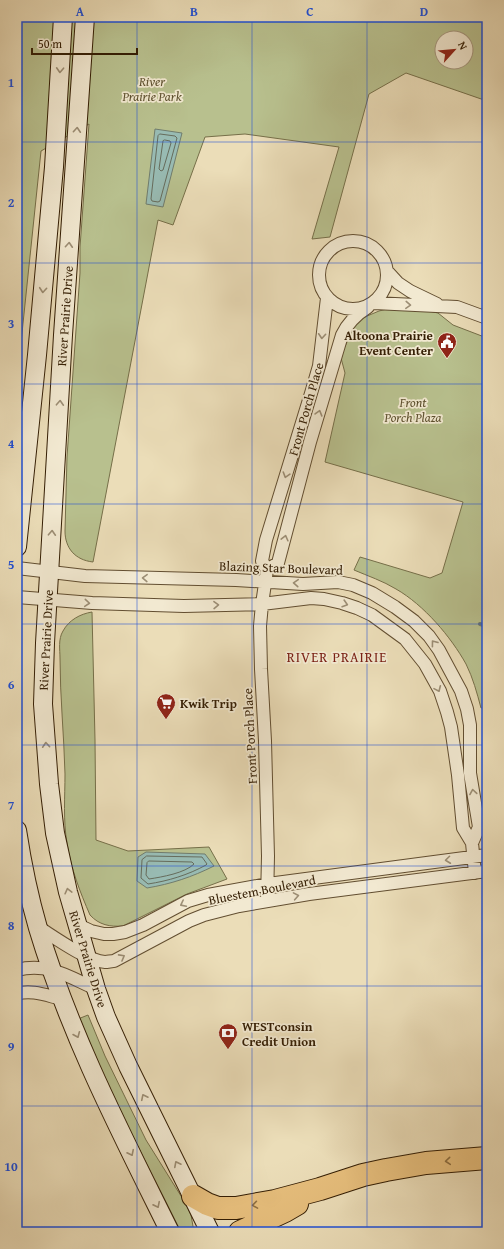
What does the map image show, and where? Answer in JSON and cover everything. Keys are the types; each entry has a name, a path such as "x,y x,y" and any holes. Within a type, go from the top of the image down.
{"highway":[{"path":"193,1196 212,1207 229,1209 275,1201 320,1189 349,1179 392,1169 426,1163 487,1158"},
{"path":"240,1232 285,1211 320,1189"}],"main road":[{"name":"River Prairie Drive","path":"17,547 54,167 62,17"},
{"name":"River Prairie Drive","path":"85,17 63,335 45,643 43,704 49,784 55,833 68,892 76,924 106,1017 128,1066 210,1232"},
{"path":"17,830 29,894 51,969 62,999 99,1087 170,1232"}],"street":[{"path":"442,306 410,291 398,283 387,271 381,255 366,243 356,241 336,245 328,251 320,267 320,285 327,298 335,305 346,309 357,310 371,305 442,306 457,307 487,318"},
{"name":"Front Porch Place","path":"266,576 278,563 310,442 342,335 346,326 360,312 380,297 385,289 387,271"},
{"name":"Front Porch Place","path":"267,901 266,762 260,626 266,576 262,561 266,540 316,378 327,298"},
{"name":"Blazing Star Boulevard","path":"17,568 85,576 266,576 304,584 338,582 353,585 372,593 414,622 429,636 446,662 461,691 470,725 470,773 479,827 472,843"},
{"name":"Blazing Star Boulevard","path":"17,597 92,603 184,606 262,604 311,598 342,603 372,615 405,639 425,664 434,679 447,712 454,744 463,828 472,843 473,856 481,872"},
{"name":"Bluestem Boulevard","path":"76,924 91,931 104,934 125,932 143,925 188,901 208,894 268,884 487,855"},
{"name":"Bluestem Boulevard","path":"38,927 86,956 105,962 114,961 189,921 204,915 239,906 309,894 481,872"},
{"path":"17,970 37,967 51,969 96,989"},
{"path":"17,994 22,992 34,993 62,999"}],"green space":[{"name":"River Prairie Park","path":"17,17 468,17 487,22 487,101 406,73 369,94 330,237 312,239 339,147 245,134 205,137 173,225 158,220 93,562 76,556 69,548 65,537 67,457 89,124 41,151 17,381"},
{"name":"Front Porch Plaza","path":"387,309 421,309 438,313 453,325 487,338 487,707 481,708 466,664 453,643 436,622 417,604 396,589 354,570 360,557 430,578 442,573 463,502 325,462 345,373 341,358 343,351 354,326 360,319"},
{"path":"92,612 96,840 128,851 209,847 227,879 187,894 123,926 105,925 90,915 73,871 65,826 65,774 60,641 61,634 65,627 79,616"},
{"path":"88,1015 105,1056 146,1140 186,1204 191,1215 194,1232 181,1232 115,1099 78,1019"}],"water":[{"path":"155,129 182,133 163,207 146,204"},
{"path":"146,852 205,854 214,866 181,880 147,888 137,881 138,857"}],"waterway":[{"path":"480,624 487,626"}],"place":[{"name":"Altoona Prairie Event Center","path":"447,359"},
{"name":"Kwik Trip","path":"166,720"},
{"name":"WESTconsin Credit Union","path":"228,1050"}],"district":[{"name":"RIVER PRAIRIE","path":"337,657"}]}
